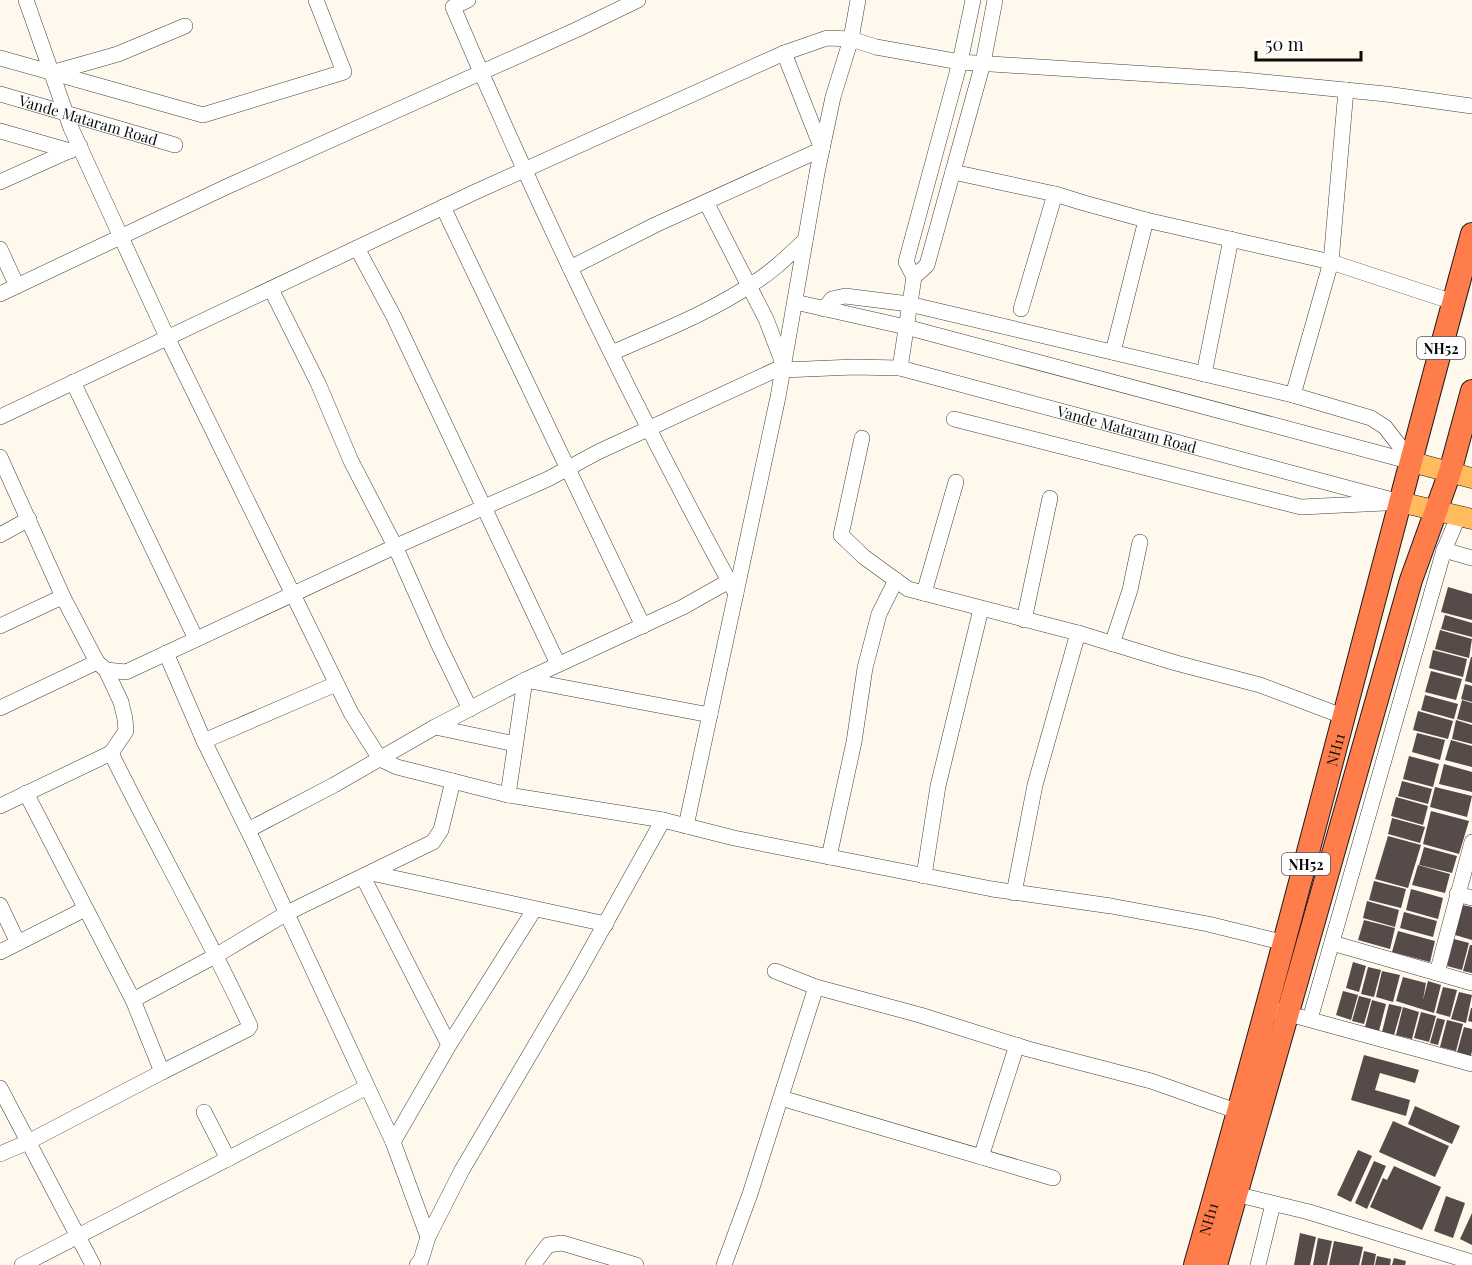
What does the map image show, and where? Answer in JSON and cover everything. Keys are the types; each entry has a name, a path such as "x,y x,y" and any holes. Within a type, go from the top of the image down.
{"highway":[{"name":"NH11","path":"1196,1265 1239,1112 1276,1010 1285,943 1472,234"},
{"name":"NH52","path":"1216,1265 1235,1194 1276,1010 1411,580 1456,515 1472,391"}],"main road":[{"path":"1412,462 1461,475"},
{"path":"1400,502 1456,515"}],"street":[{"path":"27,0 66,113 75,149 121,237 168,339 336,684 380,759 397,767 508,795 663,820 924,876 1208,924 1285,943"},
{"path":"0,58 203,115 344,72 316,0"},
{"path":"468,0 453,7 480,72 570,268 703,534 733,588"},
{"path":"0,294 226,187 638,0"},
{"path":"686,826 710,715 733,588 783,368 822,149 858,0"},
{"path":"914,277 906,262 960,62 973,0"},
{"path":"900,368 914,277 927,265 983,63 995,0"},
{"path":"51,73 117,54 185,26"},
{"path":"0,417 525,169 784,53 827,38 850,39 876,47 960,62 1232,79 1346,90 1472,106"},
{"path":"784,53 822,149"},
{"path":"1293,395 1331,262 1346,90"},
{"name":"Vande Mataram Road","path":"0,94 175,146"},
{"path":"0,130 75,149"},
{"path":"0,182 75,149"},
{"path":"570,268 822,149"},
{"path":"0,169 18,174"},
{"path":"953,172 1055,194 1146,220 1331,262 1453,303"},
{"path":"1021,309 1055,194"},
{"path":"706,202 766,319 783,368"},
{"path":"443,207 643,626"},
{"path":"1113,352 1146,220"},
{"path":"1204,374 1232,239"},
{"path":"612,353 694,316 750,286 782,262 805,240"},
{"path":"357,248 394,317 558,664"},
{"path":"0,249 17,286"},
{"path":"272,289 318,383 351,461 395,546 470,710"},
{"path":"824,309 832,299 845,296 909,304 1293,395 1371,418 1385,427 1412,462"},
{"path":"795,303 888,322 1412,462"},
{"path":"0,708 102,666 126,672 783,368"},
{"name":"Vande Mataram Road","path":"783,368 900,368 1400,502"},
{"path":"73,382 196,639"},
{"path":"954,419 1301,507 1400,502"},
{"path":"862,438 840,535 864,557 908,589 1078,633 1260,685 1345,717"},
{"path":"0,457 63,597 121,702 126,731 111,753 0,806"},
{"path":"924,593 956,482"},
{"path":"1024,620 1050,498"},
{"path":"1310,1019 1456,515"},
{"path":"0,535 29,519"},
{"path":"1112,644 1130,590 1140,542"},
{"path":"1444,550 1472,558"},
{"path":"829,857 854,742 865,668 879,614 896,580"},
{"path":"248,830 334,786 435,727 525,680 733,588"},
{"path":"0,626 63,597"},
{"path":"924,876 938,786 981,609"},
{"path":"1014,893 1035,785 1078,633"},
{"path":"166,653 204,741 248,830 393,1142 428,1237"},
{"path":"525,680 710,715"},
{"path":"508,795 525,680"},
{"path":"204,741 336,684"},
{"path":"435,727 515,744"},
{"path":"0,1154 28,1142 250,1026 217,955 153,838 111,753"},
{"path":"133,1000 217,955 286,913 433,842 441,830 453,781"},
{"path":"26,793 133,1000 162,1072"},
{"path":"417,1265 421,1260 428,1237 462,1170 606,924 663,820"},
{"path":"1437,973 1465,896 1472,842"},
{"path":"367,875 606,924"},
{"path":"367,875 449,1045"},
{"path":"0,905 18,943"},
{"path":"0,952 85,909"},
{"path":"393,1142 449,1045 534,910"},
{"path":"1332,943 1472,983"},
{"path":"775,971 816,987 1150,1081 1239,1112"},
{"path":"724,1265 750,1194 816,987"},
{"path":"1276,1010 1472,1064"},
{"path":"981,1157 1017,1045"},
{"path":"0,1088 93,1265"},
{"path":"22,1265 367,1088"},
{"path":"781,1098 1053,1178"},
{"path":"204,1112 228,1159"},
{"path":"1235,1194 1309,1212 1472,1262"},
{"path":"1258,1265 1273,1204"},
{"path":"533,1265 548,1245 562,1243 636,1265"}],"building":[{"path":"1448,587 1472,594 1472,620 1441,612"},
{"path":"1445,615 1472,623 1472,637 1441,629"},
{"path":"1440,630 1472,639 1469,658 1435,649"},
{"path":"1433,650 1467,659 1463,677 1429,668"},
{"path":"1472,657 1472,683 1465,681"},
{"path":"1431,671 1462,679 1456,700 1425,692"},
{"path":"1465,684 1472,686 1472,702 1461,699"},
{"path":"1425,695 1458,704 1454,719 1421,710"},
{"path":"1462,700 1472,703 1472,723 1457,719"},
{"path":"1418,711 1453,721 1448,739 1413,730"},
{"path":"1456,720 1472,725 1472,744 1452,739"},
{"path":"1417,733 1445,740 1440,760 1412,752"},
{"path":"1451,740 1472,746 1472,767 1445,760"},
{"path":"1409,756 1439,764 1433,787 1403,779"},
{"path":"1444,764 1472,772 1472,792 1439,784"},
{"path":"1402,781 1432,789 1428,804 1398,796"},
{"path":"1435,787 1472,796 1467,817 1430,807"},
{"path":"1396,797 1428,806 1423,825 1391,816"},
{"path":"1431,811 1469,821 1459,854 1423,844"},
{"path":"1392,818 1425,827 1420,843 1388,834"},
{"path":"1388,836 1421,845 1408,888 1375,879"},
{"path":"1424,847 1457,856 1452,873 1419,865"},
{"path":"1418,865 1450,874 1445,893 1412,885"},
{"path":"1374,881 1406,889 1401,908 1369,900"},
{"path":"1411,889 1443,898 1438,919 1406,910"},
{"path":"1367,901 1399,910 1395,927 1363,918"},
{"path":"1463,905 1472,907 1472,940 1455,935"},
{"path":"1404,912 1437,921 1433,937 1400,928"},
{"path":"1364,920 1395,928 1390,949 1358,940"},
{"path":"1398,931 1435,941 1430,962 1392,952"},
{"path":"1454,939 1469,943 1462,970 1447,966"},
{"path":"1470,945 1472,945 1472,973 1463,971"},
{"path":"1353,962 1366,966 1359,992 1346,988"},
{"path":"1368,967 1381,970 1374,997 1361,994"},
{"path":"1382,971 1400,975 1393,1002 1376,997"},
{"path":"1403,977 1426,983 1423,1000 1428,981 1441,985 1434,1013 1396,1001"},
{"path":"1443,987 1457,990 1450,1017 1436,1013"},
{"path":"1343,991 1358,995 1351,1020 1336,1015"},
{"path":"1459,992 1472,995 1466,1023 1451,1019"},
{"path":"1359,996 1371,999 1364,1024 1352,1021"},
{"path":"1372,1000 1386,1004 1379,1031 1365,1027"},
{"path":"1389,1004 1402,1007 1394,1035 1382,1032"},
{"path":"1403,1007 1419,1012 1412,1039 1396,1035"},
{"path":"1472,1008 1472,1022 1468,1021"},
{"path":"1421,1012 1436,1016 1429,1042 1414,1038"},
{"path":"1437,1018 1445,1020 1438,1045 1430,1043"},
{"path":"1447,1020 1463,1024 1456,1051 1440,1047"},
{"path":"1464,1027 1472,1029 1470,1060 1456,1056"},
{"path":"1364,1055 1419,1070 1415,1083 1380,1073 1375,1090 1410,1100 1406,1116 1351,1100"},
{"path":"1415,1106 1460,1126 1452,1144 1408,1124"},
{"path":"1393,1121 1449,1146 1435,1177 1379,1152"},
{"path":"1358,1150 1372,1156 1351,1202 1337,1195"},
{"path":"1374,1161 1386,1166 1367,1209 1355,1203"},
{"path":"1394,1166 1441,1187 1422,1230 1370,1207 1383,1178 1387,1180"},
{"path":"1446,1196 1465,1203 1453,1238 1434,1231"},
{"path":"1472,1213 1472,1245 1460,1239"},
{"path":"1300,1233 1316,1237 1310,1265 1294,1265"},
{"path":"1318,1238 1332,1241 1327,1265 1313,1265"},
{"path":"1334,1241 1363,1247 1359,1265 1329,1265"},
{"path":"1364,1251 1376,1254 1374,1265 1361,1265"},
{"path":"1377,1256 1391,1259 1390,1265 1375,1265"},
{"path":"1394,1258 1406,1261 1405,1265 1392,1265"}]}
